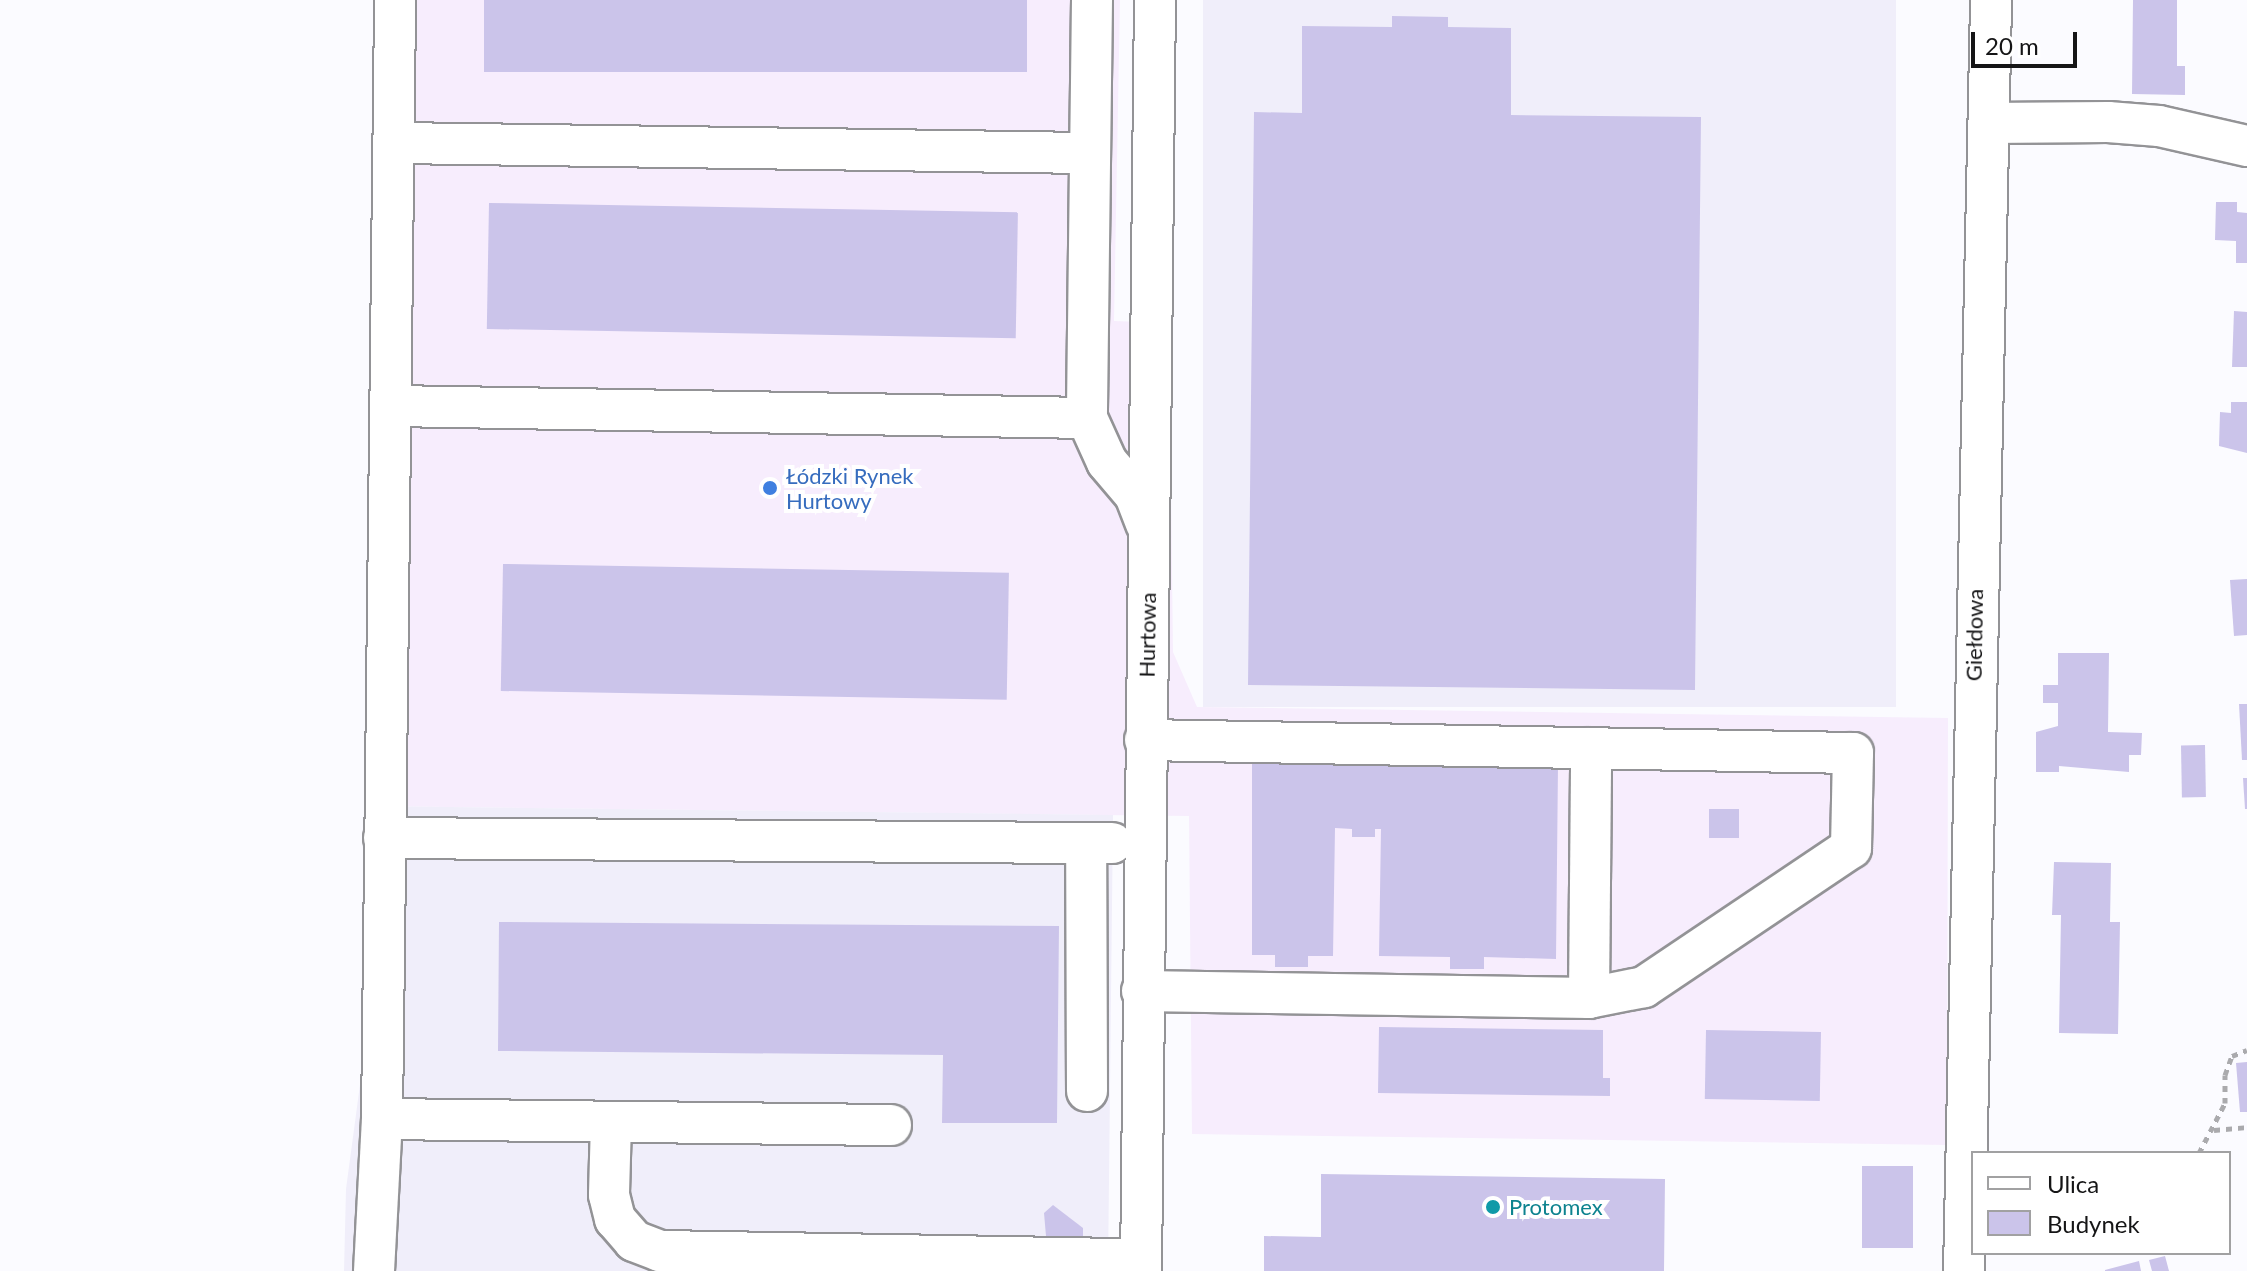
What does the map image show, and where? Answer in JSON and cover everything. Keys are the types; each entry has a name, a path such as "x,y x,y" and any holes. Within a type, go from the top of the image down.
{"street":[{"path":"374,1271 382,1119 397,143 395,0"},
{"path":"1092,0 1087,418 1107,462 1135,495 1148,530"},
{"name":"Hurtowa","path":"1141,1265 1155,0"},
{"name":"Giełdowa","path":"1964,1271 1991,0"},
{"path":"1989,123 2146,125 2247,146"},
{"path":"397,143 1090,153"},
{"path":"393,406 1087,418"},
{"path":"1142,991 1589,998 1644,987 1851,848 1853,753 1145,740"},
{"path":"1589,998 1591,748"},
{"path":"384,838 1144,843"},
{"path":"1086,843 1087,1091"},
{"path":"382,1119 891,1125"},
{"path":"611,1122 609,1195 615,1219 634,1241 660,1251 1141,1265"}],"path":[{"path":"2200,1151 2214,1130 2225,1103 2225,1075 2232,1056 2247,1050"},
{"path":"2214,1130 2247,1127"}],"shaded area":[{"name":"Łódzki Rynek Hurtowy","path":"374,0 1120,0 1114,321 1169,323 1173,652 1197,707 1948,718 1947,1145 1192,1134 1189,816 367,806"},
{"path":"1203,0 1896,0 1896,707 1203,707"},
{"path":"367,806 1113,815 1108,1271 344,1271 346,1189 368,1025"}],"building":[{"path":"484,0 1027,0 1027,72 484,72"},
{"path":"2133,0 2177,0 2177,66 2185,66 2185,95 2132,94"},
{"path":"1392,16 1448,17 1448,27 1511,28 1511,115 1701,117 1695,690 1248,685 1254,112 1302,113 1302,26 1392,27"},
{"path":"2216,202 2237,202 2237,212 2247,213 2247,263 2236,263 2236,241 2215,240"},
{"path":"489,203 1018,212 1016,338 487,329"},
{"path":"2234,311 2247,312 2247,367 2232,367"},
{"path":"2231,402 2247,402 2247,453 2219,446 2220,412 2231,413"},
{"path":"503,564 1009,573 1007,700 501,691"},
{"path":"2247,579 2247,635 2234,636 2230,580"},
{"path":"2058,653 2109,653 2108,732 2142,733 2141,755 2129,755 2129,772 2059,766 2059,772 2036,772 2036,732 2058,726 2058,703 2043,703 2043,685 2058,685"},
{"path":"2239,704 2247,704 2247,760 2242,760"},
{"path":"2181,745 2205,745 2206,797 2182,797"},
{"path":"1252,761 1558,765 1556,959 1484,957 1484,969 1450,969 1450,957 1379,956 1381,829 1375,829 1375,837 1352,837 1352,829 1335,828 1333,956 1308,956 1308,967 1275,967 1275,955 1252,955"},
{"path":"2243,778 2247,778 2247,809 2245,809"},
{"path":"1709,809 1739,809 1739,838 1709,838"},
{"path":"2054,862 2111,863 2110,922 2120,922 2118,1034 2059,1033 2061,915 2052,915"},
{"path":"499,922 1059,926 1057,1123 942,1123 943,1055 498,1051"},
{"path":"1379,1027 1603,1030 1603,1078 1610,1078 1610,1096 1378,1093"},
{"path":"1706,1030 1821,1032 1820,1101 1705,1099"},
{"path":"2247,1062 2247,1112 2240,1112 2236,1063"},
{"path":"1862,1166 1913,1166 1913,1248 1862,1248"},
{"name":"Protomex","path":"1321,1174 1665,1179 1664,1271 1264,1271 1264,1236 1321,1237"},
{"path":"1053,1205 1083,1228 1083,1237 1046,1236 1044,1213"},
{"path":"2165,1256 2169,1271 2152,1271 2149,1260"},
{"path":"2139,1261 2141,1271 2105,1271 2105,1270"}],"place":[{"name":"Łódzki Rynek Hurtowy","path":"770,488"},
{"name":"Protomex","path":"1493,1207"}]}
